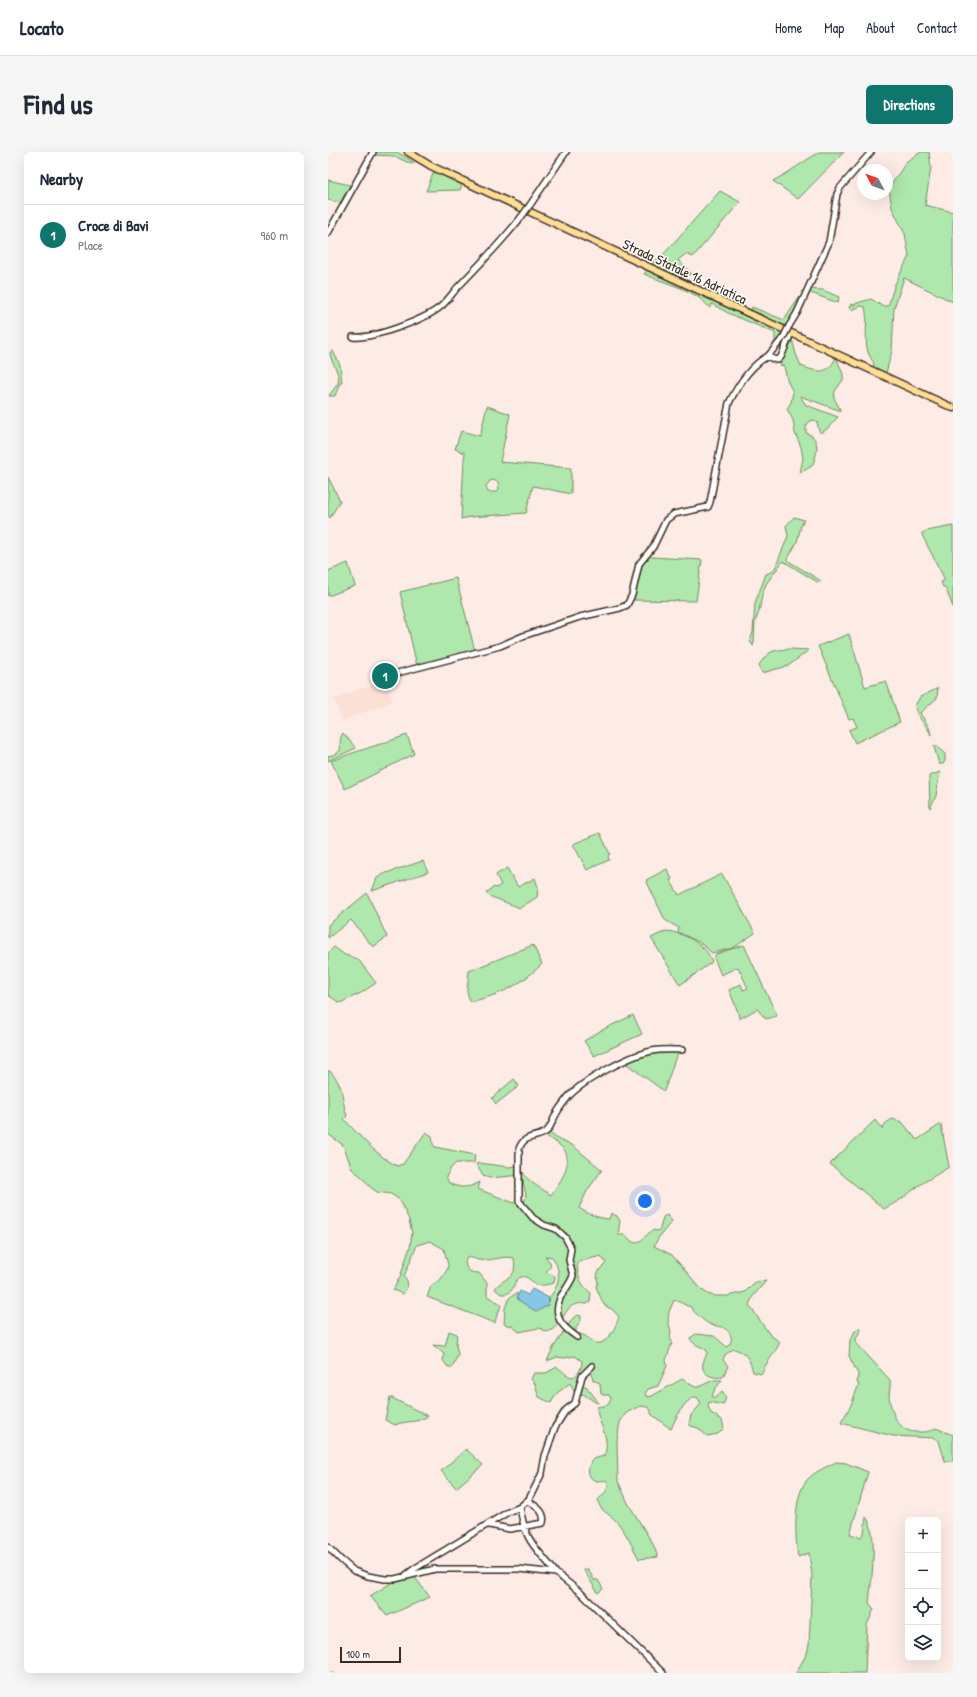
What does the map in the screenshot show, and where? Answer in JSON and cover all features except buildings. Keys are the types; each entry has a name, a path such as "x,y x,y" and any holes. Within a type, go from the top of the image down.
{"main road":[{"name":"Strada Statale 16 Adriatica","path":"408,152 431,166 953,408"}],"street":[{"path":"365,164 368,152"},
{"path":"328,233 373,152"},
{"path":"353,337 360,338 399,327 425,316 439,308 497,247 530,206 566,152"},
{"path":"386,676 500,646 523,636 580,617 620,608 626,605 632,595 638,564 653,547 666,520 674,514 708,507 729,404 734,394 751,371 759,362 768,356 783,338 797,313 829,242 837,194 840,188 871,152"},
{"path":"768,356 778,360 782,357 793,334"},
{"path":"576,1337 562,1325 557,1309 573,1276 569,1260 572,1248 556,1229 544,1226 533,1218 519,1201 519,1149 521,1143 526,1138 548,1130 558,1110 571,1094 596,1077 626,1060 650,1051 664,1049 682,1050"},
{"path":"404,1577 420,1565 528,1501 542,1473 545,1456 555,1427 566,1410 575,1404 582,1376 592,1366"},
{"path":"489,1525 510,1529 544,1521 542,1512 528,1501"},
{"path":"520,1507 523,1526 528,1540 556,1573 581,1593 663,1673"},
{"path":"328,1547 341,1560 362,1574 385,1579 404,1577 435,1569 518,1569 556,1573"}],"shaded area":[{"path":"384,680 393,701 342,721 335,699"}],"green space":[{"path":"375,152 397,152 415,163 411,164 394,156 373,155"},
{"path":"819,152 844,152 798,199 773,181 787,173"},
{"path":"921,152 929,152 931,168 925,205 953,212 953,302 904,278 894,308 892,351 886,373 873,367 874,363 867,350 865,307 861,306 851,310 849,308 851,304 854,305 871,299 882,306 888,306 895,284 909,256 905,234 892,208 891,200 893,200 893,182 907,161"},
{"path":"434,171 462,185 460,190 426,191"},
{"path":"328,180 350,185 340,203 328,200"},
{"path":"720,191 740,202 693,257 686,254 678,260 692,274 678,277 650,264 661,257"},
{"path":"647,270 783,332 771,349 775,341 775,333 728,313 712,304 710,308 704,301 696,296 644,274"},
{"path":"809,289 823,290 839,297 838,303 808,292"},
{"path":"799,298 802,298 786,326 751,310 752,307 784,320"},
{"path":"792,339 801,366 817,371 826,370 833,363 836,357 843,374 843,380 835,391 834,398 841,411 800,396 806,405 838,417 821,433 817,422 814,420 810,421 806,426 806,433 811,435 814,439 817,452 812,466 800,473 803,458 801,447 795,433 793,420 787,409 791,402 793,392 787,380 784,366 780,365"},
{"path":"333,351 340,365 342,383 340,383 335,396 329,396 339,379 330,356 330,352"},
{"path":"487,406 510,414 500,462 571,468 571,494 533,486 526,513 461,519 465,453 455,449 461,431 480,436","holes":["493,480 498,482 499,489 496,492 488,492 486,486 490,481"]},
{"path":"328,477 340,501 330,518 328,515"},
{"path":"794,517 804,520 797,542 787,560 821,581 819,583 783,561 766,584 762,595 759,612 755,622 753,646 750,641 753,632 755,603 766,574 773,571 775,568 788,536 786,526"},
{"path":"953,526 953,607 945,587 943,587 941,582 945,580 922,533"},
{"path":"648,556 702,560 696,601 631,600 639,566"},
{"path":"348,563 355,586 328,596 328,571"},
{"path":"456,578 475,651 417,666 400,592"},
{"path":"849,634 865,687 886,681 900,722 855,743 849,730 857,727 853,718 849,719 818,646"},
{"path":"791,649 809,650 788,666 762,673 759,665 766,656 772,652"},
{"path":"938,688 937,698 920,713 929,727 931,735 919,718 915,706 920,697"},
{"path":"343,733 356,748 328,761 328,756 340,750 340,741"},
{"path":"407,735 414,754 345,789 331,761"},
{"path":"935,745 945,754 945,761 943,764 939,764 934,747"},
{"path":"940,772 936,796 930,808 929,776"},
{"path":"600,833 610,854 608,856 609,860 587,870 573,844"},
{"path":"423,861 428,872 372,891 377,878 386,873"},
{"path":"507,868 518,887 535,878 538,887 537,897 520,908 489,896 486,893 494,887 496,888 501,885 496,875"},
{"path":"667,869 672,879 670,880 679,895 722,874 755,933 733,948 712,953 699,942 678,932 679,928 665,920 646,880"},
{"path":"367,893 387,937 373,947 351,920 328,938 328,925"},
{"path":"666,931 680,934 700,945 710,956 712,962 680,985 651,938"},
{"path":"533,945 542,964 525,979 509,989 501,993 470,1002 467,991 469,971"},
{"path":"744,945 777,1016 766,1019 757,1009 739,1019 738,1012 729,990 741,984 743,990 748,988 738,967 721,975 714,958 716,954"},
{"path":"334,947 345,955 358,959 376,983 361,993 340,1003 328,995 328,953"},
{"path":"633,1015 642,1034 594,1056 584,1041 600,1031"},
{"path":"680,1052 675,1059 664,1091 624,1062 648,1053"},
{"path":"328,1071 330,1071 334,1076 341,1088 347,1116 344,1119 375,1151 389,1162 397,1166 403,1164 426,1132 432,1136 435,1147 475,1155 474,1163 456,1163 451,1168 446,1177 449,1183 464,1187 472,1186 480,1182 478,1189 514,1203 524,1203 526,1196 522,1175 490,1178 483,1176 476,1164 479,1163 509,1167 521,1165 522,1170 528,1179 551,1195 564,1174 567,1156 561,1147 545,1135 539,1138 547,1131 559,1140 572,1145 602,1170 587,1191 579,1208 601,1218 609,1219 611,1213 617,1216 620,1221 618,1235 626,1235 635,1243 638,1242 651,1231 657,1231 660,1229 663,1217 667,1215 672,1221 659,1237 654,1246 672,1255 702,1290 708,1294 715,1296 727,1296 745,1292 755,1282 766,1281 753,1296 749,1305 770,1335 780,1342 776,1351 765,1366 762,1374 753,1372 747,1357 741,1352 733,1349 725,1355 723,1360 728,1366 723,1377 712,1377 706,1373 704,1371 703,1363 707,1351 693,1343 690,1338 696,1334 714,1336 727,1347 731,1341 730,1333 722,1327 709,1324 696,1314 691,1307 674,1300 669,1312 668,1320 672,1343 666,1360 667,1366 658,1386 648,1389 645,1394 648,1397 652,1396 682,1379 695,1387 699,1387 713,1380 722,1380 712,1396 714,1398 722,1391 726,1398 723,1405 709,1402 708,1406 711,1413 722,1420 724,1428 718,1434 707,1436 698,1428 689,1424 691,1415 701,1404 698,1398 695,1397 683,1406 671,1429 651,1414 651,1410 647,1407 640,1406 626,1413 620,1422 617,1441 618,1481 628,1503 653,1544 658,1557 639,1559 620,1525 600,1507 598,1500 606,1491 608,1484 607,1481 593,1480 589,1475 589,1469 593,1459 604,1456 606,1449 605,1437 597,1407 608,1405 611,1399 609,1395 601,1394 600,1383 593,1380 591,1369 584,1375 580,1387 586,1386 599,1403 583,1394 576,1395 570,1383 556,1394 551,1403 539,1397 535,1384 531,1379 534,1373 546,1373 557,1367 567,1375 573,1377 578,1373 582,1361 575,1356 564,1358 557,1357 547,1361 553,1348 573,1318 578,1315 581,1316 581,1320 576,1328 576,1333 598,1343 606,1340 610,1336 619,1317 613,1310 604,1305 596,1287 598,1283 597,1276 600,1269 606,1263 601,1256 578,1262 580,1279 584,1287 591,1293 590,1302 587,1304 572,1306 557,1326 547,1332 539,1328 519,1332 512,1326 504,1324 505,1308 509,1298 517,1293 517,1297 550,1301 549,1298 556,1288 558,1278 557,1267 552,1257 545,1256 550,1262 551,1266 546,1272 555,1276 554,1283 538,1285 526,1277 521,1277 516,1281 512,1290 506,1294 501,1294 495,1289 501,1282 509,1278 514,1272 514,1258 505,1257 478,1260 466,1258 466,1267 472,1272 479,1273 487,1283 487,1296 501,1304 495,1323 427,1297 431,1286 441,1279 447,1270 448,1265 444,1249 430,1241 417,1245 404,1276 408,1285 403,1294 393,1290 400,1277 410,1247 412,1233 409,1220 400,1200 391,1194 377,1192 370,1187 362,1177 352,1169 343,1145 328,1134"},
{"path":"514,1079 519,1086 496,1104 492,1098"},
{"path":"892,1119 902,1122 917,1140 941,1124 949,1167 884,1209 830,1164 875,1120 882,1129 885,1124"},
{"path":"859,1328 861,1329 856,1339 857,1344 890,1380 890,1402 893,1413 899,1424 903,1428 914,1432 923,1432 936,1428 953,1435 953,1461 945,1461 939,1441 934,1438 893,1436 841,1423 851,1405 859,1384 857,1383 858,1374 849,1356 850,1340 855,1331"},
{"path":"449,1331 457,1334 456,1345 458,1354 452,1368 447,1366 443,1360 444,1354 433,1345 445,1346"},
{"path":"390,1397 428,1416 419,1420 395,1425 385,1420"},
{"path":"466,1449 483,1465 456,1488 441,1471"},
{"path":"836,1462 846,1463 868,1472 850,1534 861,1537 864,1533 866,1517 870,1524 873,1545 869,1603 874,1609 867,1625 865,1673 796,1673 807,1653 809,1645 812,1576 809,1553 798,1557 796,1539 797,1506 802,1487 807,1480 817,1472"},
{"path":"583,1569 588,1569 594,1580 598,1580 603,1589 598,1593"},
{"path":"413,1575 430,1597 387,1616 370,1596 396,1580"}],"water":[{"path":"532,1289 549,1298 548,1305 537,1312 518,1300 517,1297 520,1291 528,1295"}],"waterway":[{"path":"328,1671 333,1673"}],"place":[{"name":"Croce di Bavi","path":"385,676"}]}
